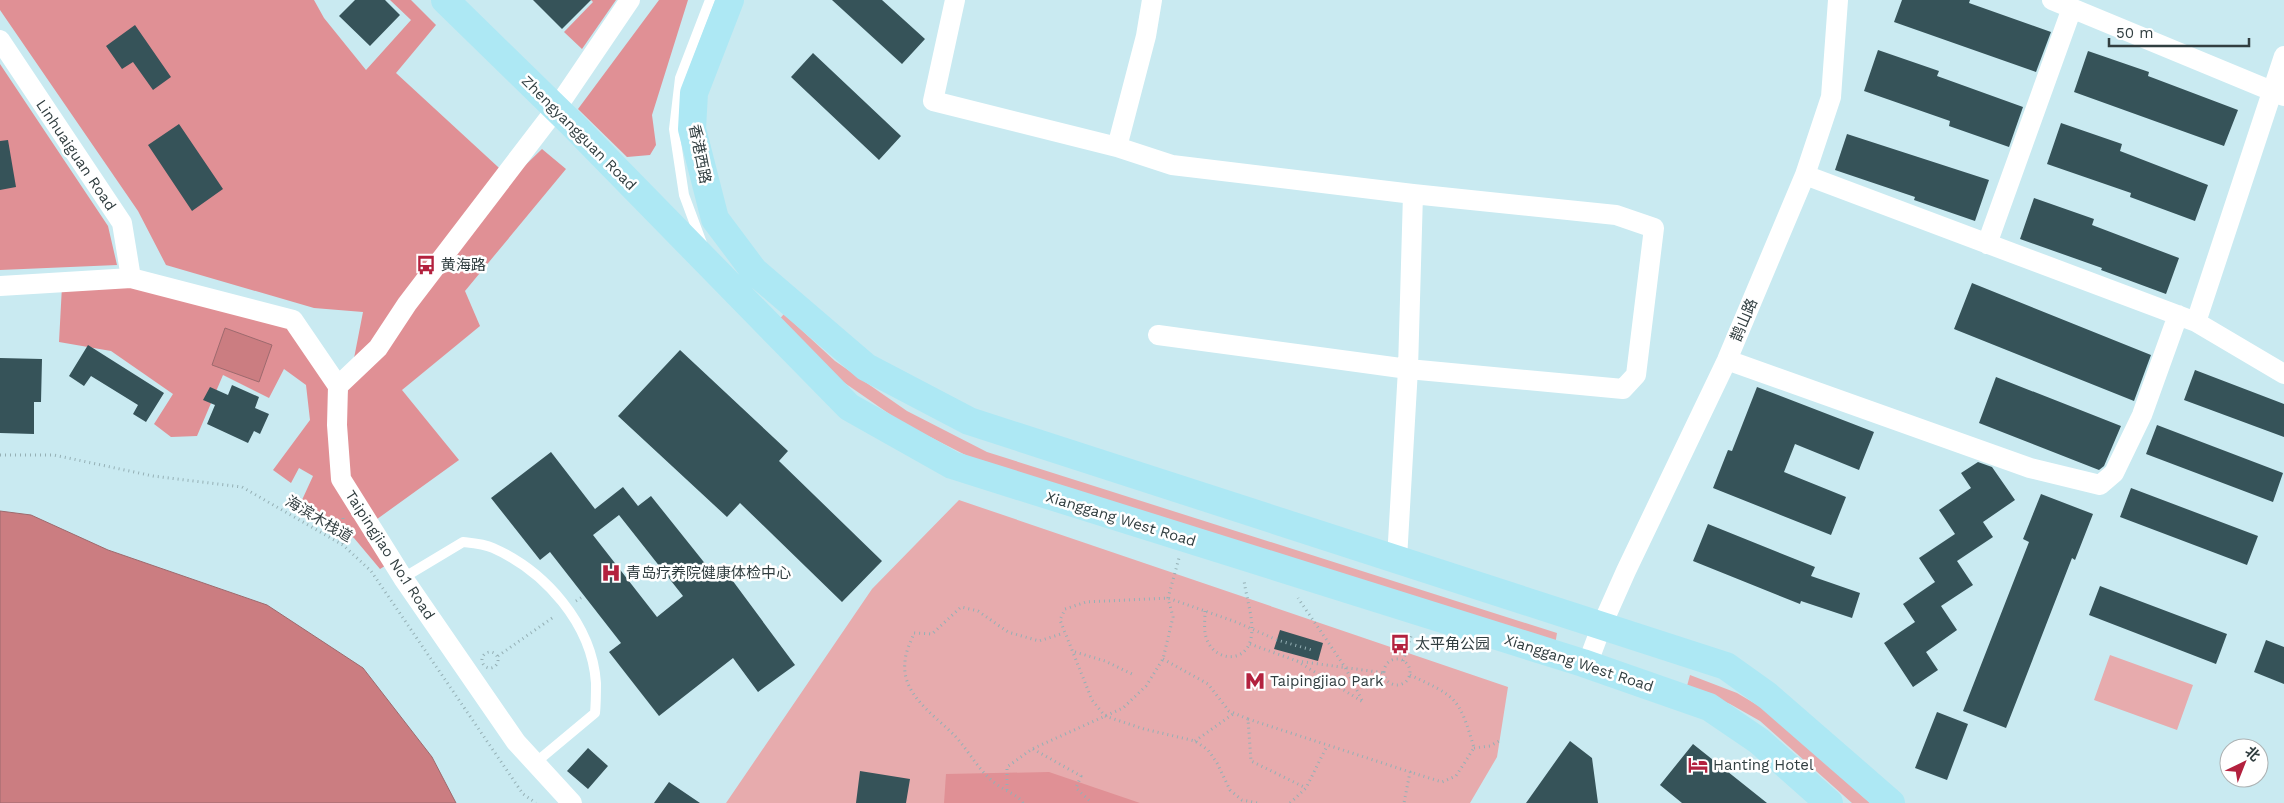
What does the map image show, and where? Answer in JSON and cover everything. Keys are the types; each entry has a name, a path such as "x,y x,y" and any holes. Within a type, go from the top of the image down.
{"main road":[{"name":"Zhengyangguan Road","path":"445,0 556,109 711,268"},
{"name":"香港西路","path":"730,0 694,93 692,129 715,219 754,271 866,367 969,421 1397,559"},
{"name":"Xianggang West Road","path":"711,268 849,407 952,465 1587,665 1709,707 1759,741 1829,803"},
{"path":"1397,559 1726,666 1768,696 1891,803"}],"street":[{"path":"0,286 131,278 293,320 338,386 378,348 408,304 556,109 630,0"},
{"path":"955,0 933,101 1116,147 1172,165 1413,194 1616,215 1654,228 1636,376 1623,388 1408,369 1158,335"},
{"path":"1116,147 1146,36 1152,0"},
{"name":"鹊山路","path":"1587,665 1602,625 1726,360 1805,175 1832,97 1838,0"},
{"path":"2052,0 2278,94"},
{"path":"1987,244 2072,8"},
{"name":"Linhuaiguan Road","path":"0,40 122,223 131,278"},
{"path":"1726,360 2030,468 2100,485 2114,473 2187,319 2278,94 2284,56"},
{"path":"1805,175 2187,319 2284,374"},
{"path":"1397,559 1408,369 1413,194"},
{"name":"Taipingjiao No.1 Road","path":"338,386 337,425 341,479 404,578 516,742 572,803"}],"lane":[{"name":"Xianggang West Road","path":"710,0 680,78 674,129 684,195 711,268"},
{"path":"404,578 463,542 492,547 526,567 553,591 577,623 589,650 596,681 595,713 535,763"}],"path":[{"name":"海滨木栈道","path":"0,455 54,455 153,476 242,487 344,545 371,571 523,794 536,803"},
{"path":"1007,791 1007,768 1032,748 1123,708 1146,686 1163,659 1173,617 1168,598 1184,538"},
{"path":"1205,611 1206,640 1211,649 1221,656 1232,658 1241,653 1250,644 1252,629 1240,556"},
{"path":"1279,568 1344,668 1363,702 1297,661"},
{"path":"498,656 584,596"},
{"path":"1257,803 1242,800 1230,790 1217,763 1208,750 1195,741 1144,729 1105,716 1092,700 1060,620 1065,609 1086,602 1168,598 1277,640 1312,650"},
{"path":"1023,803 995,784 957,737 925,708 909,687 904,662 914,632 932,634 961,607 978,611 1008,632 1038,641 1064,633"},
{"path":"1403,661 1419,612"},
{"path":"1250,644 1297,661 1385,673"},
{"path":"493,652 498,656 499,661 496,666 491,669 484,666 482,660 485,653 493,652"},
{"path":"1074,652 1104,661 1134,675"},
{"path":"1163,659 1208,684 1229,711 1327,746 1442,782 1456,776 1474,748"},
{"path":"1403,661 1409,667 1410,675 1406,682 1398,685 1390,683 1385,673 1390,662 1403,661"},
{"path":"1410,675 1444,691 1459,704 1474,748"},
{"path":"1195,741 1234,713"},
{"path":"1248,719 1251,761 1306,788"},
{"path":"1474,748 1490,746 1499,741"},
{"path":"1290,803 1306,788 1327,746"},
{"path":"1032,748 1081,776 1076,788 1092,803"},
{"path":"1404,803 1410,772"}],"shaded area":[{"path":"0,0 314,0 324,18 366,70 411,20 390,0 411,0 436,25 396,73 511,179 542,149 566,169 465,291 480,326 402,390 459,460 373,522 347,475 341,425 363,312 314,308 166,265 138,211 0,10"},
{"path":"591,0 616,0 582,49 564,32 593,2"},
{"path":"659,0 688,0 652,115 656,145 650,155 627,157 578,109"},
{"path":"0,64 108,226 117,265 0,270"},
{"path":"131,281 290,324 334,387 336,476 388,564 380,569 354,538 302,500 313,476 299,468 291,483 273,470 310,420 306,385 284,369 269,398 223,375 197,436 171,437 154,424 173,394 111,351 59,342 62,286"},
{"path":"784,314 835,361 907,411 987,452 1557,633 1555,645 985,465 901,422 826,370 776,323"},
{"path":"225,328 272,345 259,382 212,365"},
{"name":"Taipingjiao Park","path":"959,500 1508,687 1497,757 1470,803 726,803 872,589"},
{"path":"0,511 31,515 108,550 267,605 363,668 432,757 456,803 0,803"},
{"path":"2110,655 2193,685 2177,730 2094,700"},
{"path":"1690,675 1737,693 1769,712 1870,803 1852,803 1760,721 1730,704 1687,686"},
{"path":"1049,772 1140,803 944,803 946,774"}],"building":[{"path":"355,0 385,0 400,15 370,46 339,16"},
{"path":"533,0 591,0 562,29"},
{"path":"832,0 882,0 925,39 902,64"},
{"path":"1902,0 1970,0 1969,3 2051,32 2036,72 1894,22"},
{"path":"135,25 171,77 153,90 133,62 122,69 106,46"},
{"path":"1878,50 1939,71 1937,76 2023,107 2009,147 1949,126 1950,121 1864,91"},
{"path":"2088,51 2149,72 2148,76 2238,110 2224,146 2074,92"},
{"path":"813,53 901,136 879,160 791,77"},
{"path":"2061,123 2122,144 2120,151 2208,185 2195,221 2130,197 2131,193 2047,164"},
{"path":"179,124 223,189 192,211 148,145"},
{"path":"1847,134 1989,180 1975,221 1914,200 1915,197 1835,170"},
{"path":"8,140 16,187 0,190 0,141"},
{"path":"2034,198 2094,219 2092,225 2179,258 2166,294 2101,270 2102,268 2020,239"},
{"path":"1972,283 2151,355 2134,401 1954,329"},
{"path":"88,345 164,393 146,422 133,414 138,405 91,376 84,386 69,376"},
{"path":"680,350 788,451 779,461 882,561 842,602 740,503 727,517 618,416"},
{"path":"0,358 42,359 41,402 34,402 34,434 0,433"},
{"path":"2195,370 2284,404 2284,437 2184,400"},
{"path":"1996,377 2121,426 2104,466 2099,470 1979,423"},
{"path":"232,385 259,397 255,408 269,414 260,434 254,431 248,443 207,424 215,405 203,400 210,387 228,395"},
{"path":"1757,387 1874,432 1859,470 1795,444 1784,472 1846,497 1831,535 1713,488 1728,450 1732,451"},
{"path":"2157,425 2283,473 2273,502 2146,454"},
{"path":"551,452 595,509 623,487 638,506 651,496 715,576 724,569 795,665 758,692 733,658 659,716 609,652 621,643 550,552 540,560 491,498","holes":["619,515 683,596 657,617 593,535"]},
{"path":"1978,462 1992,467 2015,500 1983,522 1993,537 1957,561 1973,585 1941,606 1957,630 1926,652 1938,670 1913,687 1884,643 1915,622 1903,604 1935,582 1919,558 1955,534 1939,510 1971,488 1961,473"},
{"path":"2131,488 2258,536 2247,565 2120,517"},
{"path":"2041,494 2093,514 2075,560 2072,558 2006,728 1963,711 2029,542 2023,539"},
{"path":"1708,524 1815,567 1811,576 1860,593 1852,618 1801,601 1800,604 1693,561"},
{"path":"2100,586 2227,634 2216,664 2089,615"},
{"path":"1280,630 1323,643 1318,661 1274,649"},
{"path":"2266,640 2284,647 2284,684 2254,672"},
{"path":"1937,712 1968,724 1947,780 1915,768"},
{"path":"1570,741 1592,758 1598,803 1526,803"},
{"name":"Hanting Hotel","path":"1693,744 1767,803 1682,803 1660,785"},
{"path":"588,748 608,766 588,789 567,771"},
{"path":"860,771 910,779 906,803 856,803"},
{"path":"669,782 700,803 654,803"}],"place":[{"name":"黄海路","path":"426,265"},
{"name":"青岛疗养院健康体检中心","path":"611,573"},
{"name":"太平角公园","path":"1400,644"},
{"name":"Taipingjiao Park","path":"1255,681"},
{"name":"Hanting Hotel","path":"1698,765"}]}
